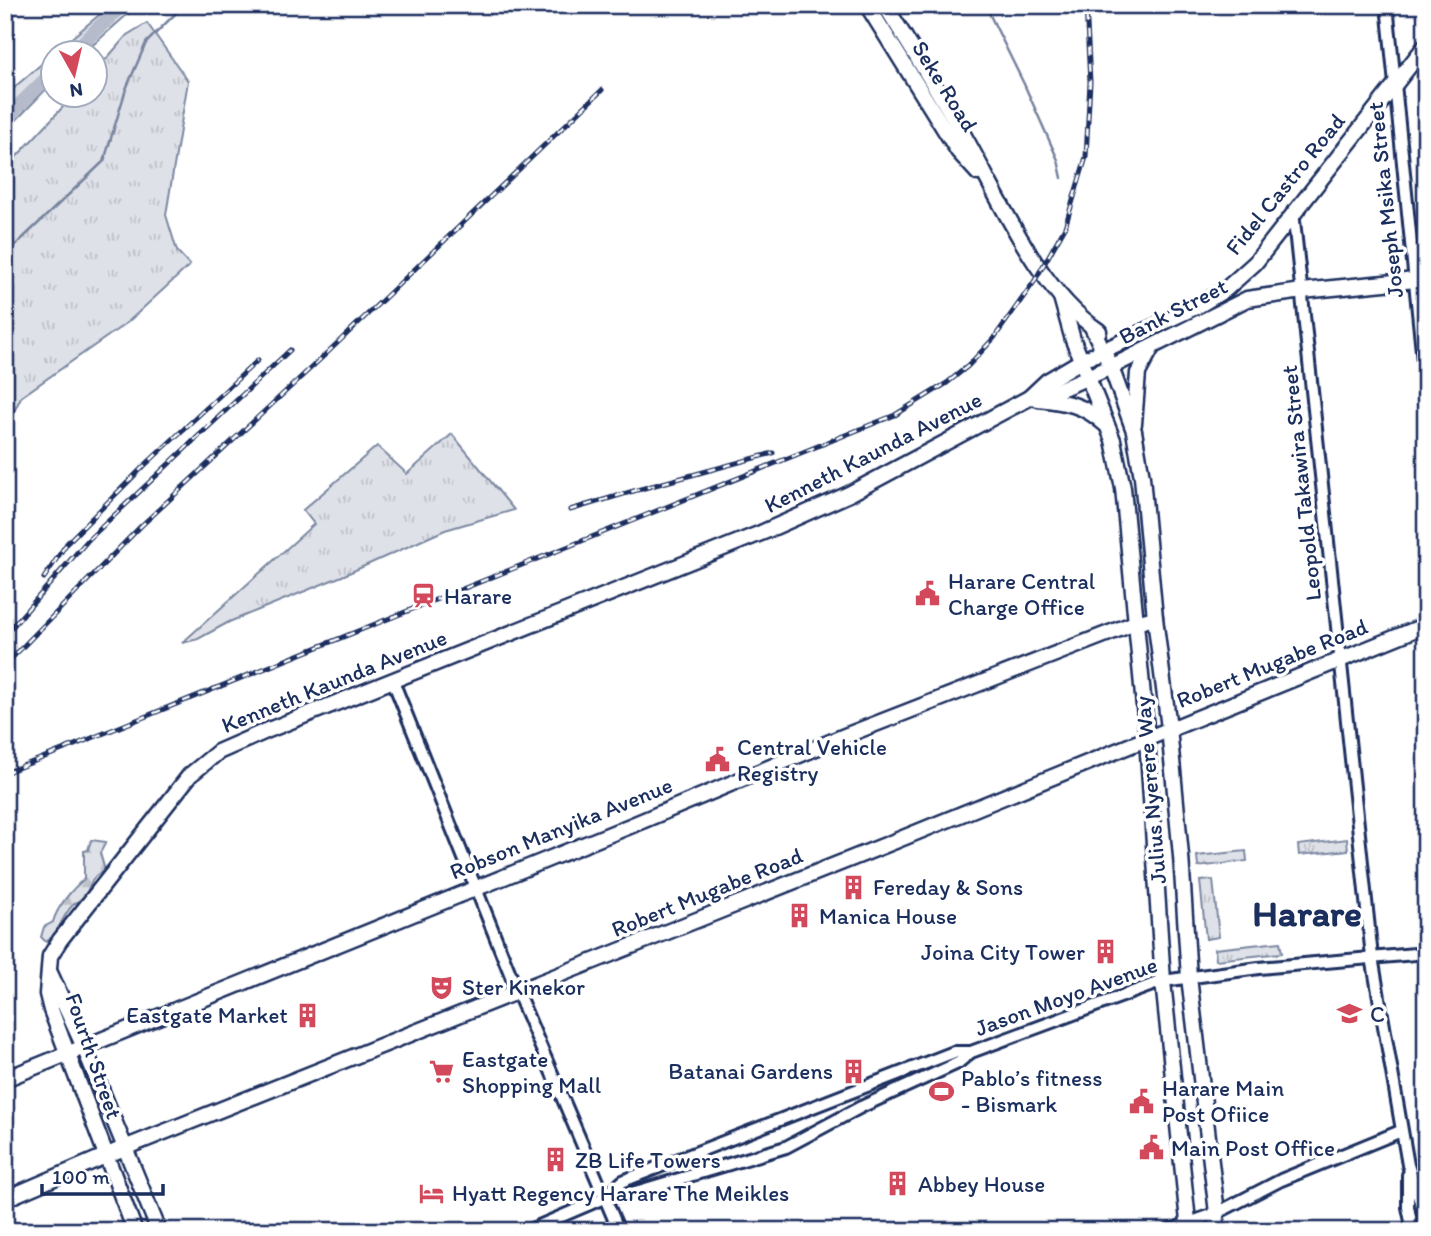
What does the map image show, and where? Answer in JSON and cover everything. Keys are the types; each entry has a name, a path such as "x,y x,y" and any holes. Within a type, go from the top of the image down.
{"main road":[{"name":"Seke Road","path":"867,5 958,151 990,187"},
{"name":"Seke Road","path":"885,5 969,144 990,187 1061,297"},
{"name":"Fidel Castro Road","path":"1029,398 1059,374 1226,289 1255,262 1426,45"},
{"name":"Bank Street","path":"1029,398 1056,391 1111,367 1247,299 1420,280"},
{"path":"1061,297 1092,327 1110,339 1126,341"},
{"name":"Julius Nyerere Way","path":"1061,297 1073,340 1118,455 1123,488 1147,738 1163,981 1189,1227"},
{"name":"Julius Nyerere Way","path":"1092,327 1111,367 1133,431 1142,477 1169,729 1189,977 1217,1213 1215,1231"},
{"path":"1059,374 1073,340"},
{"path":"1133,431 1138,373 1151,348"},
{"path":"1029,398 1072,403 1093,413 1107,426"},
{"name":"Kenneth Kaunda Avenue","path":"50,973 50,956 60,940 177,788 204,762 235,744 749,538 836,500 1029,398"},
{"name":"Robson Manyika Avenue","path":"5,1079 630,826 847,735 1135,623 1155,618"},
{"name":"Robert Mugabe Road","path":"5,1199 124,1148 1426,625"},
{"path":"50,973 84,1047 159,1231"},
{"name":"Fourth Street","path":"50,973 47,994 51,1010 135,1231"}],"street":[{"name":"Joseph Msika Street","path":"1387,5 1394,85 1420,280 1426,391"},
{"name":"Leopold Takawira Street","path":"1293,211 1372,957 1401,1131 1408,1165 1426,1220"},
{"path":"393,681 517,991 619,1231"},
{"name":"Jason Moyo Avenue","path":"527,1231 604,1198 629,1194 786,1147 861,1107 958,1063 971,1052 1163,981 1426,953"},
{"name":"Jason Moyo Avenue","path":"604,1198 623,1181 795,1112 954,1052 971,1052"},
{"path":"1167,1231 1189,1227 1281,1180 1401,1131"},
{"name":"Leopold Takawira Street","path":"1408,1165 1408,1207 1413,1231"}],"green space":[{"path":"111,5 138,5 101,38 72,38"},
{"path":"147,23 188,81 166,215 177,251 190,265 128,322 21,397 5,425 5,169 62,108 108,108 108,57 127,35"},
{"path":"38,67 38,98 5,132 5,100 17,85"},
{"path":"452,434 514,510 445,530 229,622 198,639 182,643 314,524 303,510 377,446 407,474"},
{"path":"1347,839 1348,850 1299,855 1298,845"},
{"path":"91,840 106,842 100,853 105,870 94,878 84,897 72,906 46,942 41,937 44,927 53,922 58,910 84,879 84,851 88,850"},
{"path":"1246,851 1247,861 1198,867 1197,856"},
{"path":"1213,880 1219,937 1206,939 1200,881"},
{"path":"1280,942 1282,953 1216,960 1215,949"}],"waterway":[{"path":"88,38 122,5"},
{"path":"5,255 104,161 126,89 146,43 184,5"},
{"path":"985,5 1058,160 1062,178"},
{"path":"5,119 38,87"}],"railway":[{"path":"5,773 895,415 947,383 968,366 994,338 1034,282 1065,227 1086,157 1090,82 1086,5"},
{"path":"5,665 141,526 602,90"},
{"path":"5,635 88,540 290,350"},
{"path":"44,578 67,543 144,466 258,360"},
{"path":"570,510 773,453"}],"place":[{"name":"Harare Central Charge Office","path":"928,594"},
{"name":"Harare","path":"424,596"},
{"name":"Central Vehicle Registry","path":"717,760"},
{"name":"Fereday & Sons","path":"853,887"},
{"name":"Manica House","path":"799,916"},
{"name":"Joina City Tower","path":"1105,952"},
{"name":"Ster Kinekor","path":"442,987"},
{"name":"C","path":"1350,1014"},
{"name":"Eastgate Market","path":"308,1015"},
{"name":"Batanai Gardens","path":"853,1071"},
{"name":"Eastgate Shopping Mall","path":"442,1072"},
{"name":"Pablo’s fitness - Bismark","path":"941,1091"},
{"name":"Harare Main Post Ofiice","path":"1142,1101"},
{"name":"Main Post Office","path":"1151,1148"},
{"name":"ZB Life Towers","path":"555,1160"},
{"name":"Abbey House","path":"898,1184"},
{"name":"Hyatt Regency Harare The Meikles","path":"432,1193"}],"district":[{"name":"Harare","path":"1307,913"}]}
